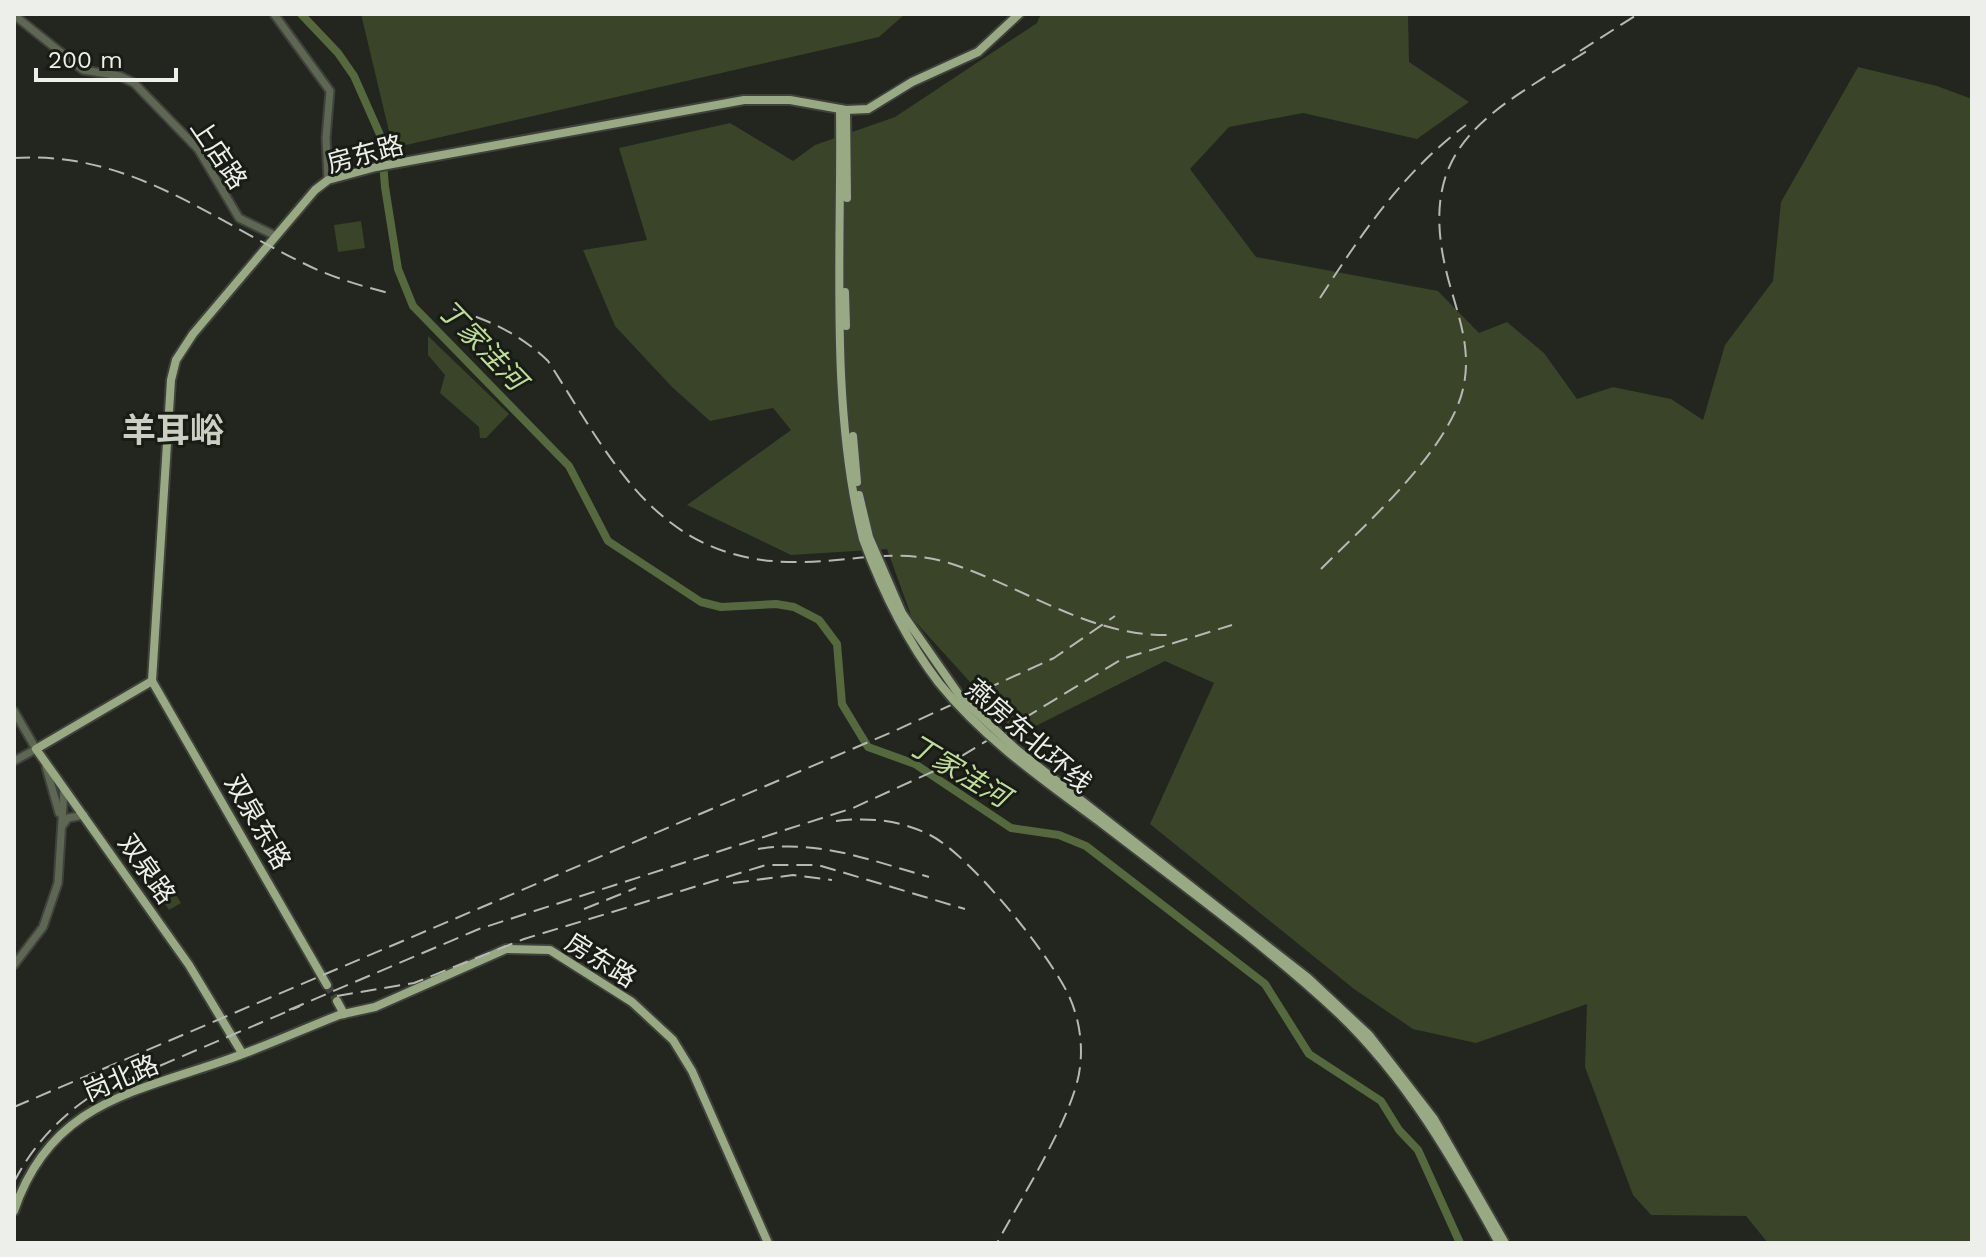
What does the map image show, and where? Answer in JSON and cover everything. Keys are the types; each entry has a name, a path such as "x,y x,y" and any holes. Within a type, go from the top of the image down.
{"main road":[{"name":"房东路","path":"152,681 173,369 186,341 328,180 376,167 744,100 790,100 843,110 868,109 912,82 961,61 997,38 1019,14"},
{"name":"燕房东北环线","path":"843,110 845,307 859,496 866,538 901,623 956,702 1011,754 1307,984 1364,1038 1435,1132 1499,1243"},
{"name":"燕房东北环线","path":"866,538 902,613 962,699 1017,750 1288,961 1369,1035 1415,1092 1454,1149 1505,1243"},
{"path":"36,749 152,681"},
{"name":"双泉东路","path":"152,681 327,985"},
{"name":"双泉路","path":"36,749 189,965 242,1053"},
{"name":"房东路","path":"242,1053 344,1014 375,1007 506,949 550,950 632,1002 673,1040 692,1071 768,1243"},
{"path":"337,1001 344,1014"},
{"name":"岗北路","path":"14,1211 25,1182 40,1157 82,1115 146,1086 242,1053"}],"street":[{"path":"274,14 330,91 326,138 328,180"},
{"name":"上店路","path":"14,15 83,70 120,76 134,83 198,149 239,218 276,236"},
{"name":"双泉路","path":"14,711 36,749"},
{"path":"14,761 36,749"},
{"path":"46,765 62,827"},
{"path":"14,965 35,940 51,907 61,869 64,789"},
{"path":"62,827 68,818 84,815"}],"green space":[{"path":"361,14 905,14 879,37 393,148"},
{"path":"1041,14 1408,14 1409,62 1469,102 1417,139 1303,113 1229,127 1190,169 1256,257 1438,291 1479,333 1507,322 1544,353 1577,399 1613,387 1671,399 1703,420 1725,345 1773,281 1781,202 1858,67 1937,86 1972,99 1972,1243 1768,1243 1746,1216 1651,1215 1633,1195 1585,1067 1587,1004 1476,1043 1413,1029 1354,989 1150,824 1214,683 1165,661 1018,735 912,618 887,549 791,555 687,505 791,430 773,408 710,421 672,387 615,326 583,250 647,240 619,148 730,123 793,161 815,145 895,117 1037,23"},
{"path":"361,221 365,248 338,252 334,225"},
{"path":"428,336 509,414 486,438 480,438 479,427 440,393 445,375 428,355"},
{"path":"155,862 181,903 169,910 143,869"}],"waterway":[{"name":"丁家洼河","path":"301,14 338,53 354,76 381,137 385,187 398,269 413,306 569,466 608,541 701,602 721,607 776,604 794,607 819,620 837,644 842,704 868,747 915,764 1011,828 1059,835 1086,846 1265,984 1309,1054 1381,1101 1399,1130 1418,1150 1460,1243"}],"tunnel":[{"path":"327,985 337,1001"}],"railway":[{"path":"1580,51 1638,14"},
{"path":"1321,569 1424,461 1455,412 1463,389 1465,347 1440,235 1441,196 1451,164 1468,137 1491,114 1590,49"},
{"path":"1320,298 1368,227 1403,183 1466,125"},
{"path":"14,158 56,159 94,165 131,176 200,208 316,269 392,294"},
{"path":"453,309 504,329 548,361 596,437 647,502 677,528 713,547 754,559 804,562 895,556 931,559 977,573 1085,620 1142,634 1172,635"},
{"path":"14,1107 892,732 1054,658 1115,616"},
{"path":"289,1010 479,929 853,808 945,766 1122,659 1232,625"},
{"path":"836,821 860,819 896,823 919,830 947,846 987,884 1027,932 1069,996 1081,1049 1076,1086 1058,1131 997,1243"},
{"path":"758,849 824,849 929,877"},
{"path":"337,996 414,983 524,939 766,865 818,865 965,909"},
{"path":"733,883 793,875 832,880"},
{"path":"584,909 636,888"},
{"path":"14,1182 49,1132 96,1093 300,1006"}],"district":[{"name":"羊耳峪","path":"173,430"}]}
